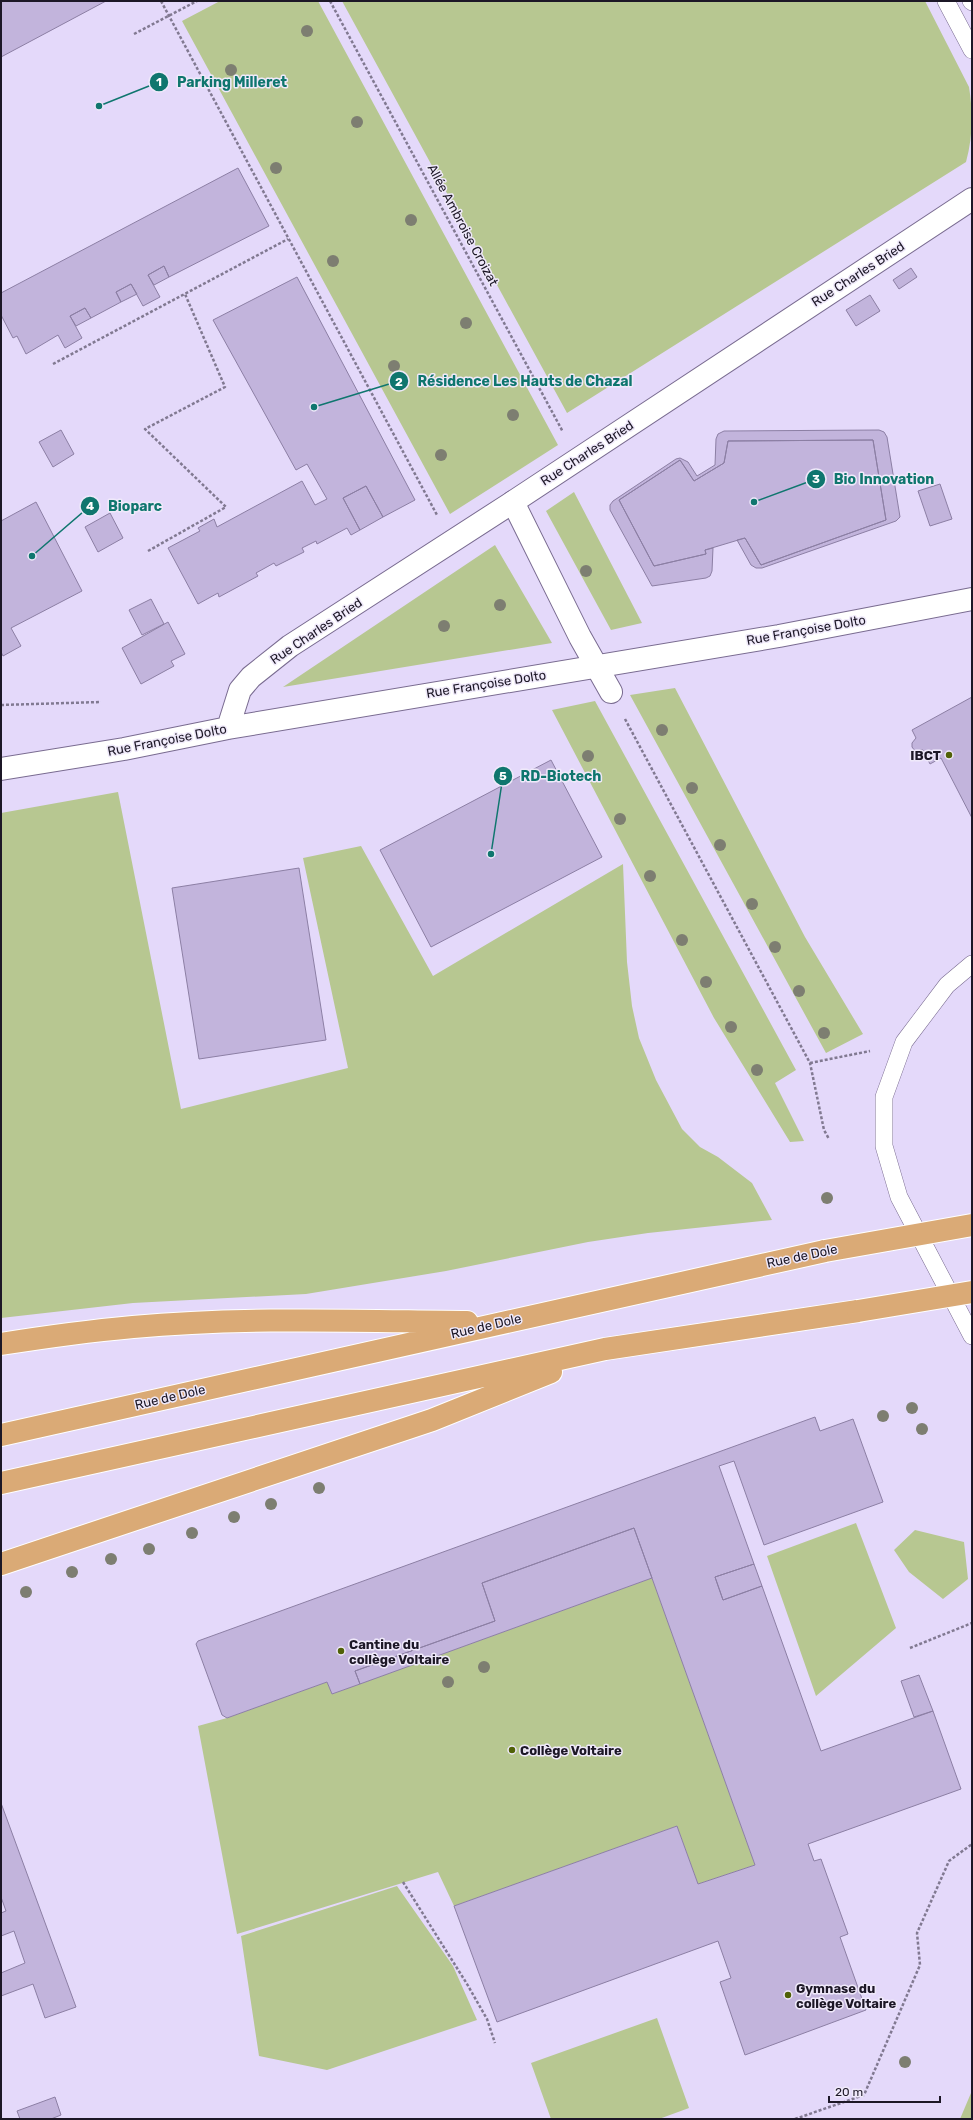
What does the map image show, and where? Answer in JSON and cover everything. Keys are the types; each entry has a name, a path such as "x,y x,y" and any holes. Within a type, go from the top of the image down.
{"main road":[{"name":"Rue de Dole","path":"1,1435 825,1250 972,1225"},
{"path":"1,1483 606,1349 858,1311 972,1292"},
{"path":"1,1344 64,1334 135,1327 246,1322 504,1322"},
{"path":"1,1564 432,1420 606,1349"}],"street":[{"name":"Rue Charles Bried","path":"228,728 240,690 251,677 290,646 513,502 972,199"},
{"path":"513,502 611,692"},
{"name":"Rue Françoise Dolto","path":"1,769 124,749 228,728 779,636 972,599"}],"lane":[{"path":"946,1 972,50"},
{"path":"972,964 948,985 904,1042 884,1097 884,1146 899,1197 972,1336"}],"path":[{"path":"160,1 451,542"},
{"path":"134,34 197,1"},
{"name":"Allée Ambroise Croizat","path":"330,1 578,459"},
{"path":"53,364 288,239"},
{"path":"148,551 226,507 145,429 225,387 185,294"},
{"path":"611,692 810,1063 824,1130 829,1139"},
{"path":"1,705 101,702"},
{"path":"810,1063 872,1050"},
{"path":"910,1648 972,1623"},
{"path":"795,2119 864,2095 920,1965 917,1933 949,1861 972,1844"},
{"path":"403,1882 467,1984 487,2019 495,2043"}],"green space":[{"path":"220,1 318,1 558,445 450,514 182,21"},
{"path":"342,1 925,1 969,87 972,124 966,162 567,413"},
{"path":"574,492 642,623 611,630 546,511"},
{"path":"495,545 552,643 283,687"},
{"path":"675,688 805,937 863,1034 826,1053 630,695"},
{"path":"595,701 796,1070 775,1083 804,1141 790,1142 714,1018 552,710"},
{"path":"118,792 181,1109 348,1068 303,858 361,846 433,976 623,864 627,962 632,1006 639,1038 656,1080 682,1129 700,1147 718,1157 752,1183 772,1220 648,1233 588,1242 446,1271 306,1294 133,1303 1,1318 1,813"},
{"path":"856,1523 896,1628 816,1696 767,1556"},
{"path":"915,1530 964,1542 968,1579 943,1599 909,1572 894,1550"},
{"path":"652,1578 755,1865 698,1884 677,1826 454,1906 438,1872 237,1934 198,1726 227,1718 327,1682 332,1694"},
{"path":"397,1886 453,1966 477,2020 327,2070 259,2056 241,1936"},
{"path":"657,2018 689,2108 659,2119 551,2119 531,2063"},
{"path":"971,2093 972,2119 960,2119"}],"building":[{"path":"1,1 106,1 1,57"},
{"path":"238,168 269,226 169,277 164,266 148,275 160,297 143,306 131,284 116,292 121,302 91,318 85,308 70,316 82,338 65,348 58,335 26,354 17,336 13,338 1,315 1,293"},
{"path":"164,266 169,277 154,285 148,275"},
{"path":"911,268 917,277 899,289 893,280"},
{"path":"297,277 415,500 383,517 366,486 343,498 360,530 351,535 347,528 317,544 316,541 302,548 304,552 276,566 274,563 256,573 258,576 219,597 218,593 198,604 168,548 200,531 198,528 214,519 217,527 302,481 315,505 327,499 307,464 296,470 213,320"},
{"path":"131,284 137,294 121,302 116,292"},
{"path":"870,295 880,311 856,326 846,310"},
{"path":"85,308 91,318 76,326 70,316"},
{"path":"61,430 74,454 53,467 39,442"},
{"path":"879,430 884,432 887,437 900,517 896,521 762,568 756,568 751,565 737,540 745,538 761,565 886,520 873,440 728,441 724,463 694,481 680,460 619,500 654,566 706,554 705,550 713,548 712,571 710,576 706,578 652,586 610,510 610,505 613,501 676,459 680,458 688,462 697,476 715,465 716,439 718,434 724,431"},
{"path":"873,440 886,520 761,565 745,538 705,550 706,554 654,566 619,500 680,460 694,481 724,463 728,441"},
{"path":"940,484 952,519 930,526 918,491"},
{"path":"366,486 383,517 360,530 343,498"},
{"path":"36,502 82,591 11,628 21,646 3,656 1,652 1,521"},
{"path":"110,513 123,538 98,552 85,527"},
{"path":"151,599 164,624 142,635 129,610"},
{"path":"168,622 185,654 171,661 174,666 141,684 122,648"},
{"name":"IBCT","path":"972,697 972,818 941,758 930,764 923,750 915,751 912,747 912,743 916,738 912,730"},
{"path":"551,760 602,857 431,947 380,850"},
{"path":"299,868 326,1040 199,1059 172,888"},
{"path":"815,1417 820,1431 853,1419 883,1502 764,1545 734,1461 719,1466 754,1564 715,1577 723,1600 762,1586 821,1751 933,1711 961,1789 808,1844 814,1861 821,1859 848,1934 840,1937 866,2010 745,2055 720,1982 731,1978 718,1941 497,2022 454,1906 677,1826 698,1884 755,1865 634,1528 482,1583 495,1621 355,1671 360,1684 332,1694 327,1682 227,1718 222,1715 196,1644 198,1641"},
{"path":"634,1528 652,1578 360,1684 355,1671 495,1621 482,1583"},
{"path":"754,1564 762,1586 723,1600 715,1577"},
{"path":"919,1675 933,1711 914,1717 901,1681"},
{"path":"1,1803 76,2007 45,2018 33,1984 1,1996 1,1973 25,1963 14,1931 1,1936 1,1913 6,1911 1,1897"},
{"path":"55,2097 61,2115 51,2119 20,2119 17,2111"}],"place":[{"name":"Parking Milleret","path":"99,106"},
{"name":"Résidence Les Hauts de Chazal","path":"314,407"},
{"name":"Bio Innovation","path":"754,502"},
{"name":"Bioparc","path":"32,556"},
{"name":"IBCT","path":"949,755"},
{"name":"RD-Biotech","path":"491,854"},
{"name":"Cantine du collège Voltaire","path":"341,1651"},
{"name":"Collège Voltaire","path":"512,1750"},
{"name":"Gymnase du collège Voltaire","path":"788,1995"}]}
